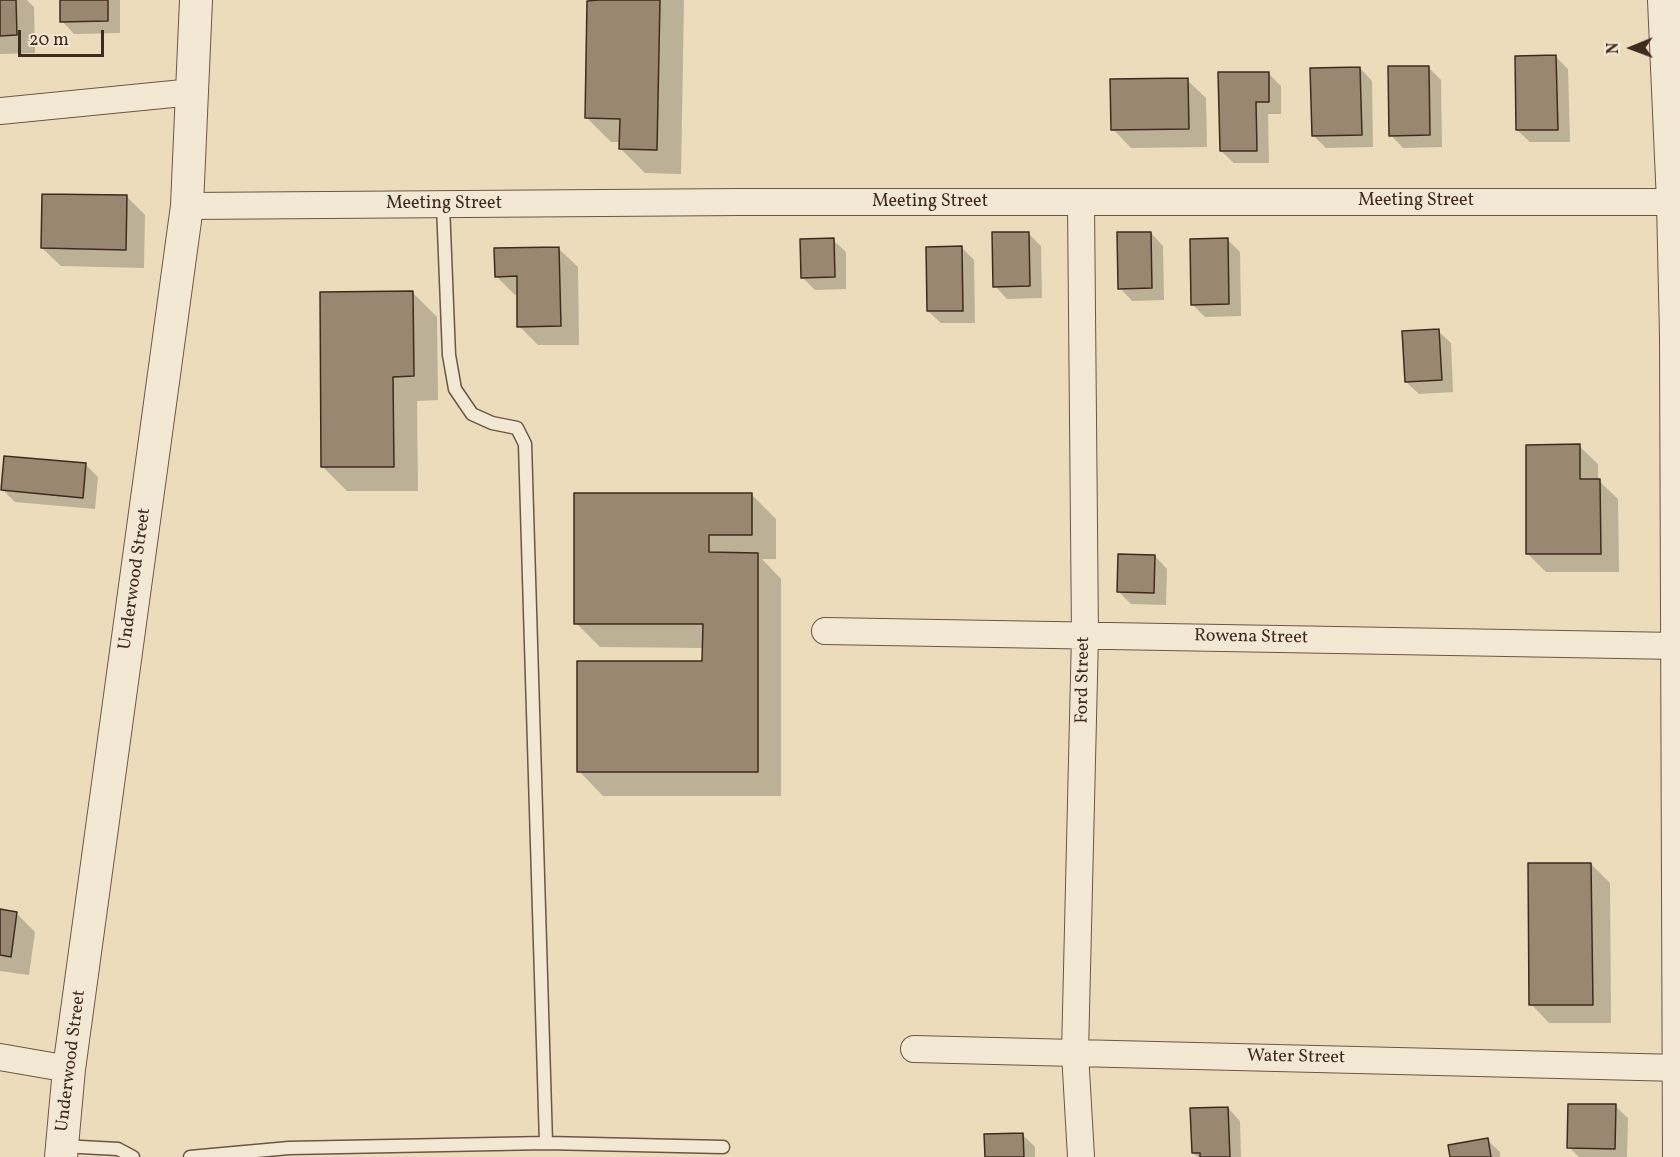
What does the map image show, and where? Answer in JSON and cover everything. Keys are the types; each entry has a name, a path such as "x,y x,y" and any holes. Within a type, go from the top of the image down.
{"street":[{"name":"Underwood Street","path":"62,1151 69,1069 187,206 195,0"},
{"path":"1664,0 1678,336 1679,1157"},
{"path":"0,111 193,92"},
{"name":"Meeting Street","path":"187,206 729,202 1673,202"},
{"name":"Ford Street","path":"1081,203 1085,635 1075,1053 1081,1157"},
{"name":"Rowena Street","path":"825,631 1679,645"},
{"name":"Water Street","path":"914,1049 1679,1068"},
{"path":"0,1057 69,1069"}],"lane":[{"path":"443,205 449,355 455,389 472,414 492,423 517,428 525,444 546,1143"},
{"path":"190,1157 289,1148 546,1143 723,1147"},
{"path":"62,1151 118,1149 133,1157"}],"building":[{"path":"0,0 16,0 17,35 0,36"},
{"path":"60,0 108,0 108,21 60,22"},
{"path":"660,0 657,150 619,149 620,119 585,118 587,1"},
{"path":"1556,55 1558,130 1516,130 1515,56"},
{"path":"1388,66 1429,66 1430,135 1389,136"},
{"path":"1360,67 1362,135 1312,136 1310,68"},
{"path":"1218,72 1269,72 1269,102 1256,102 1257,151 1220,151"},
{"path":"1188,78 1189,129 1111,130 1110,79"},
{"path":"42,194 127,195 126,250 41,248"},
{"path":"992,232 1029,232 1030,286 993,287"},
{"path":"1117,232 1151,232 1152,288 1118,289"},
{"path":"834,238 835,277 801,278 800,239"},
{"path":"1228,238 1229,304 1191,305 1190,239"},
{"path":"962,246 963,311 927,311 926,247"},
{"path":"559,247 561,326 517,327 517,276 495,277 494,248"},
{"path":"413,291 414,376 393,377 394,467 321,467 320,292"},
{"path":"1439,329 1442,380 1405,382 1402,331"},
{"path":"1580,444 1580,479 1600,479 1601,554 1526,554 1526,445"},
{"path":"4,456 86,463 83,498 1,490"},
{"path":"574,493 752,493 752,535 709,535 709,552 758,553 758,772 577,772 577,661 702,661 703,624 574,624"},
{"path":"1118,554 1155,555 1154,593 1117,592"},
{"path":"1528,863 1591,863 1593,1005 1529,1005"},
{"path":"0,909 17,912 11,957 0,955"},
{"path":"1568,1104 1616,1104 1615,1149 1567,1148"},
{"path":"1228,1107 1230,1157 1200,1157 1200,1153 1192,1153 1190,1108"},
{"path":"1023,1133 1024,1157 985,1157 984,1134"},
{"path":"1488,1138 1491,1157 1450,1157 1448,1145"}]}
